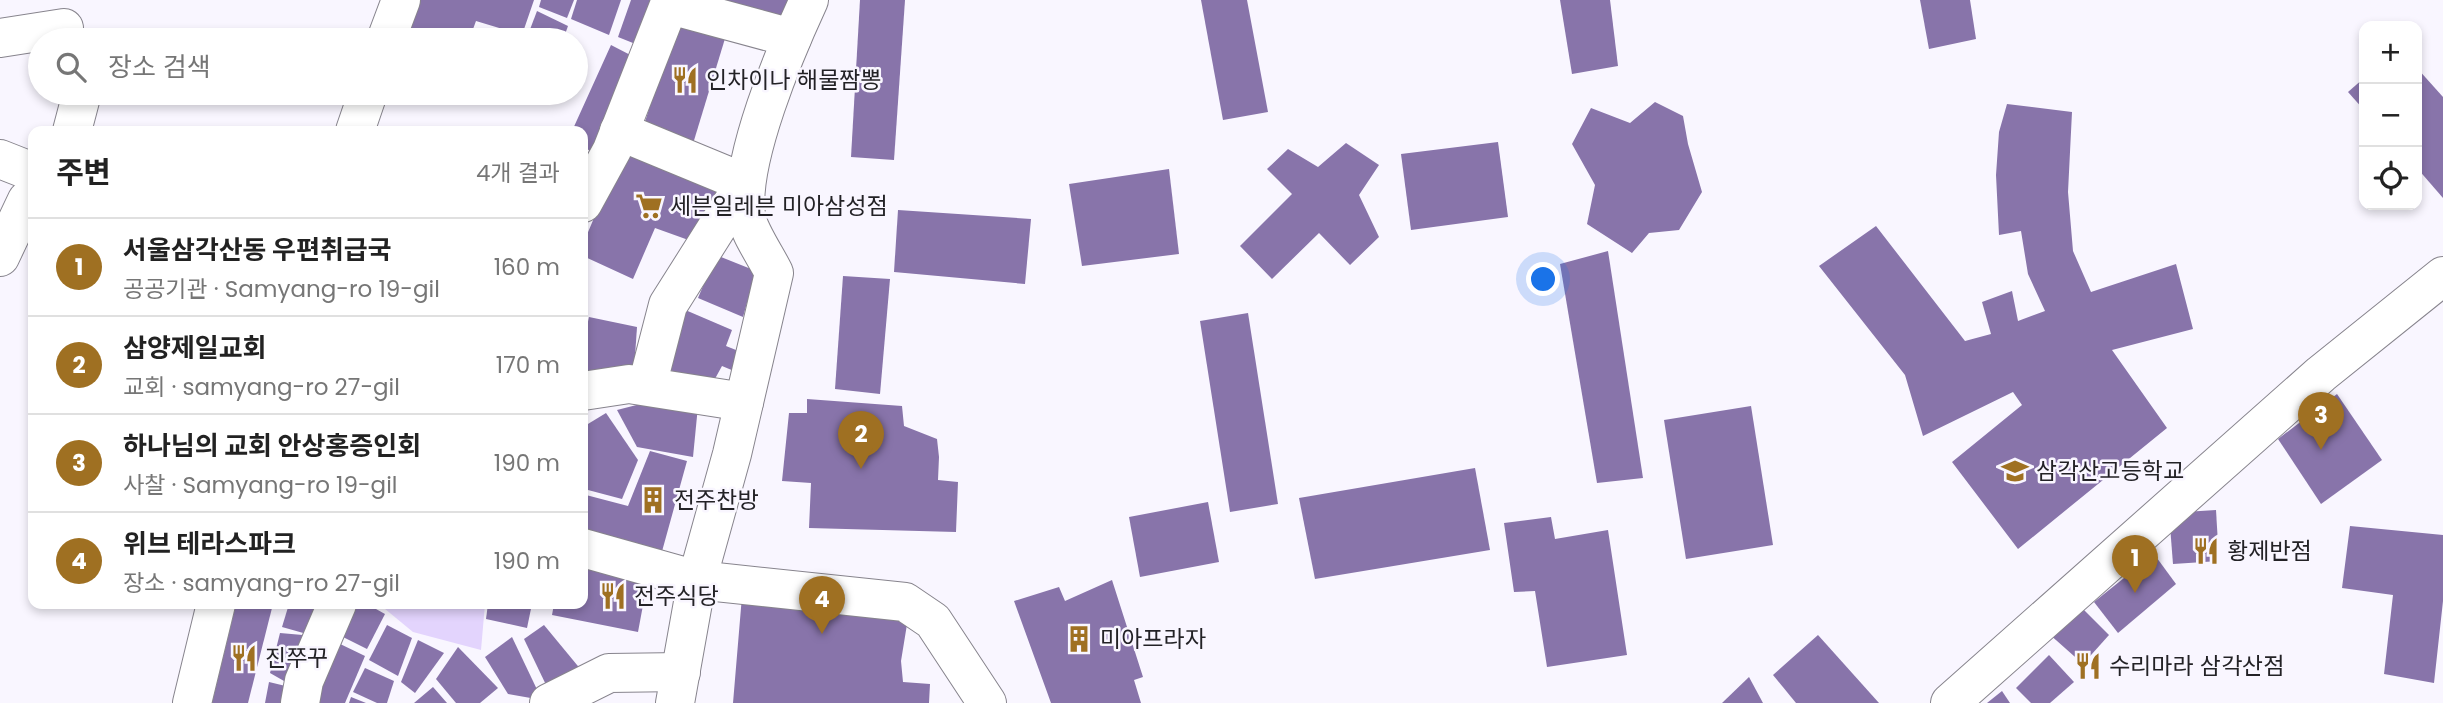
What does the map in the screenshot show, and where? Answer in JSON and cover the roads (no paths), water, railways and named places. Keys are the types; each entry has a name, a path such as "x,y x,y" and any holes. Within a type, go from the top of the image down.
{"street":[{"path":"390,28 401,0"},
{"path":"647,386 668,305 745,183 766,108 809,0"},
{"path":"588,193 612,150 670,3 792,38"},
{"path":"43,28 64,23"},
{"path":"0,38 28,31"},
{"path":"73,126 79,105"},
{"path":"357,126 364,105"},
{"path":"619,131 745,183"},
{"path":"0,159 28,170"},
{"path":"549,703 609,673 678,688 697,579 744,402 774,273 746,218 745,183"},
{"path":"0,257 28,199"},
{"path":"1950,703 2321,374 2443,275"},
{"path":"588,390 629,384 744,402"},
{"path":"588,549 697,579 905,602 933,621 987,703"},
{"path":"192,703 215,609"},
{"path":"300,703 304,681 335,609"}],"place":[{"name":"인차이나 해물짬뽕","path":"685,80"},
{"name":"세븐일레븐 미아삼성점","path":"649,206"},
{"name":"하나님의 교회 안상홍증인회","path":"2321,450"},
{"name":"삼양제일교회","path":"861,469"},
{"name":"삼각산고등학교","path":"2015,471"},
{"name":"전주찬방","path":"653,500"},
{"name":"황제반점","path":"2206,551"},
{"name":"서울삼각산동 우편취급국","path":"2135,593"},
{"name":"전주식당","path":"613,596"},
{"name":"위브 테라스파크","path":"822,634"},
{"name":"미아프라자","path":"1079,639"},
{"name":"진쭈꾸","path":"244,658"},
{"name":"수리마라 삼각산점","path":"2088,666"}]}
